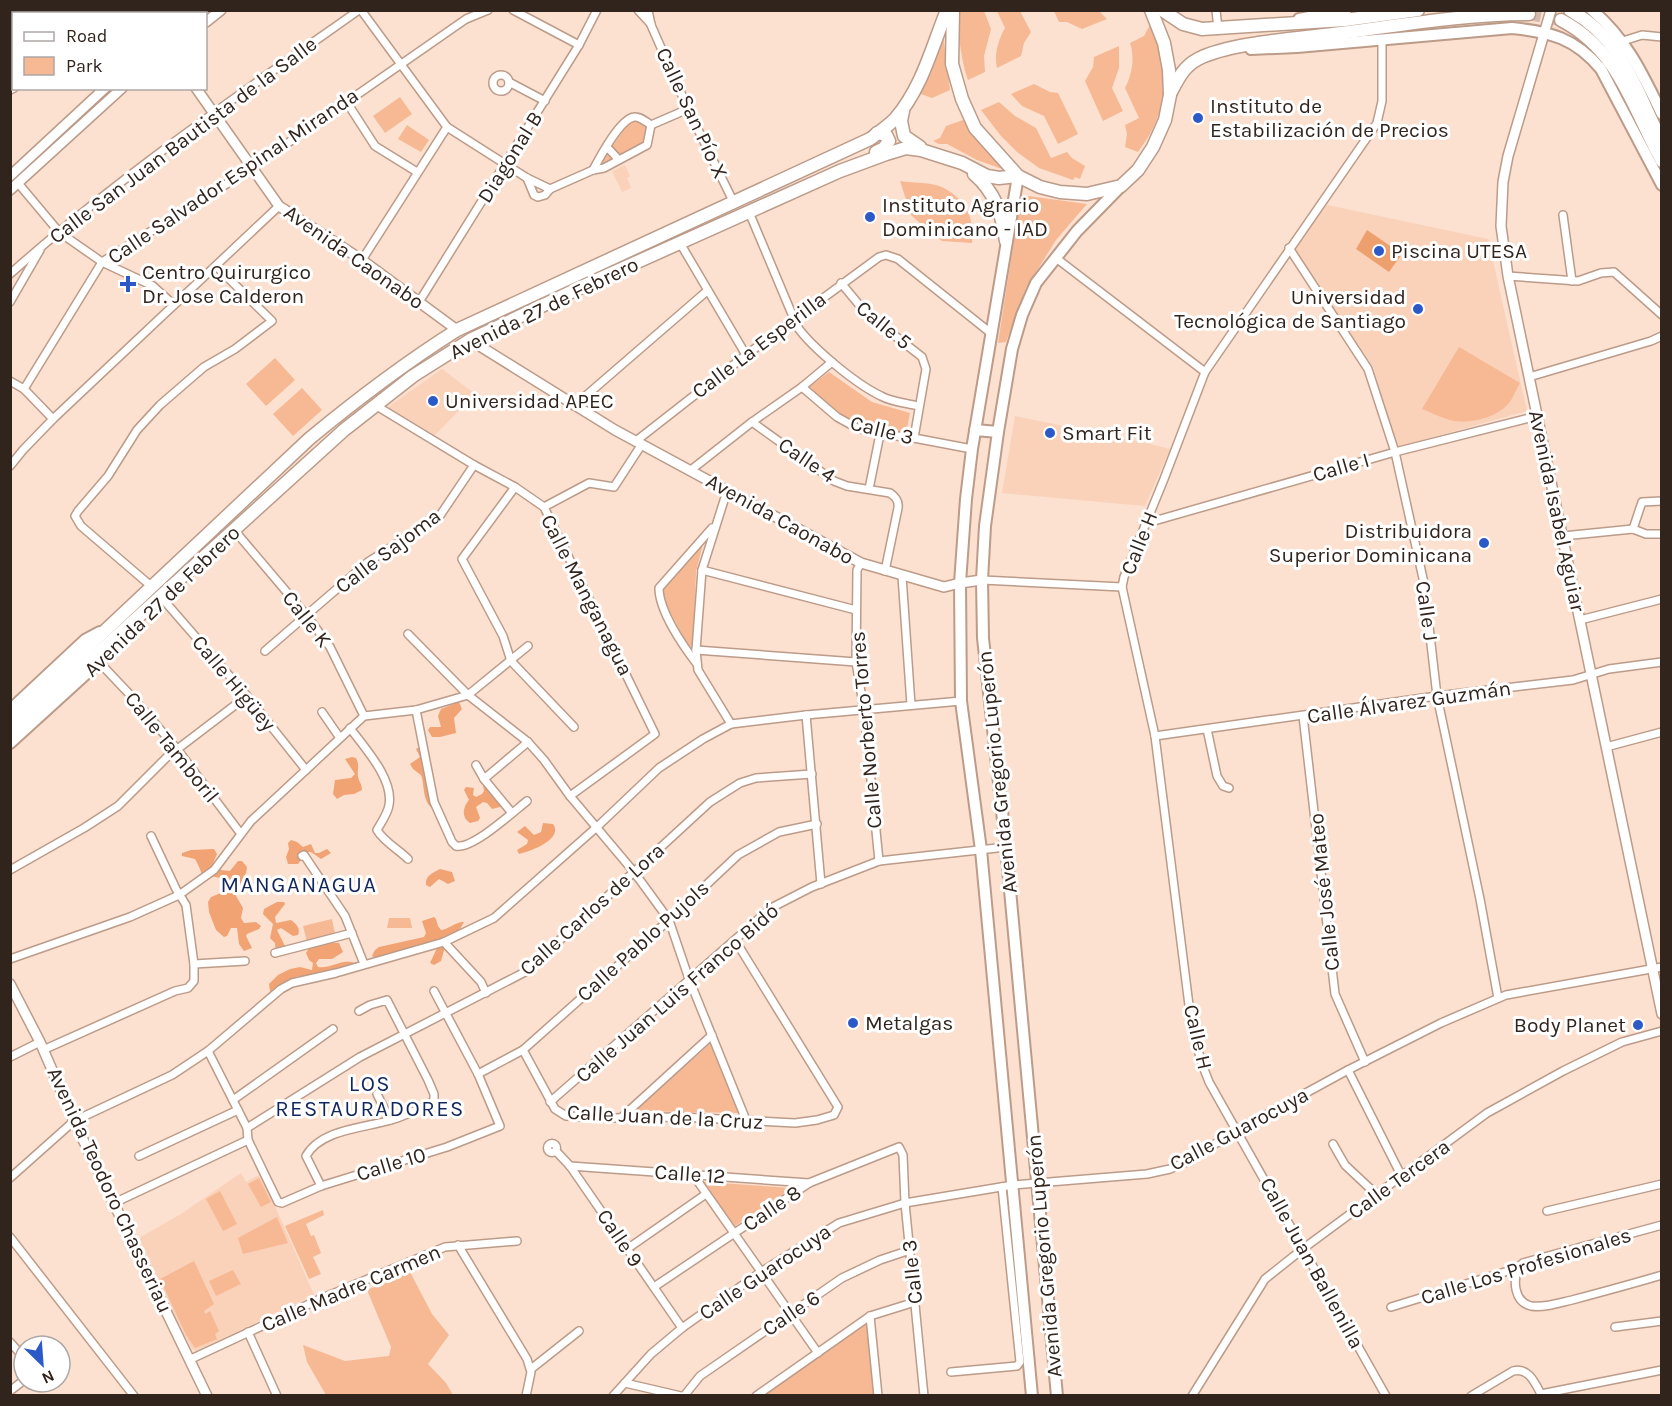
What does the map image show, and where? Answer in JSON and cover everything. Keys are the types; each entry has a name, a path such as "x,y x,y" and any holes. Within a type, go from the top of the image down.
{"highway":[{"name":"Avenida 27 de Febrero","path":"108,628 309,440 391,374 457,330 877,134 895,120 922,76 947,10"},
{"path":"953,10 952,64 962,99 975,128 1018,176 1040,187 1060,192 1087,194 1121,186 1138,170 1154,147 1165,120 1170,95 1169,70 1164,43 1151,10"},
{"path":"1162,10 1194,28 1218,29 1345,20 1418,10"},
{"path":"1170,95 1186,66 1222,50 1487,15 1529,14"},
{"path":"1566,15 1598,30 1611,43 1631,73 1662,142"},
{"path":"1566,15 1592,40 1611,63 1662,161"},
{"path":"905,104 901,121 904,136 926,151"},
{"path":"1647,110 1662,134"},
{"path":"852,166 858,160 879,151 888,144 886,135 877,134"},
{"name":"Avenida 27 de Febrero","path":"120,635 344,430 413,376 470,340 568,293 852,166 906,148 926,151 962,163 987,176 999,178 1018,176"},
{"path":"962,163 982,180 998,204 1006,241"},
{"path":"707,213 719,218 717,226"},
{"path":"10,720 108,628"},
{"path":"10,733 120,635"}],"main road":[{"path":"1264,26 1323,12 1346,10"},
{"path":"1592,10 1623,41 1639,65 1662,114"},
{"path":"1222,50 1297,47 1512,28 1544,32 1576,44 1601,69 1662,185"},
{"name":"Avenida Gregorio Luperón","path":"1018,176 972,449 960,583 961,701 981,850 1032,1395"},
{"name":"Avenida Gregorio Luperón","path":"1057,1395 1006,847 982,638 982,580 985,526 999,432 1012,349 1022,315 1036,283 1092,214 1121,186"},
{"path":"975,430 999,432"},
{"name":"Avenida 27 de Febrero","path":"10,710 85,640 108,628"},
{"name":"Avenida 27 de Febrero","path":"10,743 113,649 120,635"}],"street":[{"path":"360,10 447,127 505,165 550,189"},
{"name":"Calle San Juan Bautista de la Salle","path":"10,274 58,232 214,113 360,10"},
{"name":"Calle Salvador Espinal Miranda","path":"24,389 102,261 252,168 465,19 488,10"},
{"name":"Calle San Pío X","path":"639,10 651,25"},
{"name":"Calle San Pío X","path":"648,10 651,25 688,109 734,201"},
{"path":"1216,10 1218,29"},
{"name":"Avenida Isabel Aguiar","path":"1551,10 1508,156 1503,182 1502,226 1508,276 1606,747 1657,968 1662,1014"},
{"path":"207,21 219,11"},
{"path":"514,11 579,45"},
{"name":"Diagonal B","path":"419,302 545,101 597,12"},
{"path":"1623,41 1642,35 1662,38"},
{"name":"Calle H","path":"1236,1131 1209,1082 1192,1029 1155,736 1122,587 1205,372 1377,123 1383,84 1382,39"},
{"path":"509,82 545,101"},
{"path":"13,183 103,90"},
{"path":"13,183 120,90"},
{"name":"Avenida Caonabo","path":"197,90 279,206 362,260 457,330"},
{"path":"346,101 375,146 417,172"},
{"path":"651,125 688,109"},
{"path":"78,114 86,121"},
{"path":"593,170 626,121 633,117 651,125"},
{"path":"527,178 531,191 538,197 545,195 550,189 593,170 604,168 646,145 651,125"},
{"path":"362,260 447,127"},
{"path":"607,147 619,160"},
{"path":"13,183 58,232 102,261 153,286 174,305"},
{"path":"10,466 22,450 53,419 279,206"},
{"path":"749,212 804,338 832,362 882,396 918,405"},
{"path":"1563,215 1572,281"},
{"path":"680,243 746,355"},
{"path":"10,302 42,246"},
{"name":"Calle J","path":"1289,248 1368,369 1395,452 1424,583 1437,696 1480,899 1498,998"},
{"name":"Calle La Esperilla","path":"544,507 589,483 614,487 639,443 746,355 841,283 886,255 898,259 992,334"},
{"path":"1056,258 1205,372"},
{"path":"151,586 81,526 75,516 108,476 137,430 160,405 204,367 235,349 272,321 216,266"},
{"path":"1508,276 1572,281 1614,272 1662,315"},
{"name":"Calle 5","path":"841,283 858,306 922,357 926,369 914,438"},
{"path":"574,406 707,291"},
{"path":"1529,377 1662,336"},
{"name":"Avenida Caonabo","path":"470,340 574,406 861,563 945,587 982,580 1122,587"},
{"path":"691,470 832,362"},
{"path":"10,381 24,389 53,419"},
{"name":"Calle 3","path":"802,387 846,424 880,434 972,449"},
{"name":"Calle Manganagua","path":"375,405 515,487 544,507 655,733 570,796"},
{"name":"Calle I","path":"1147,522 1395,452 1537,416"},
{"name":"Calle 4","path":"752,422 834,481 890,493 898,502 885,571"},
{"path":"869,489 880,434"},
{"name":"Calle Sajoma","path":"265,651 368,562 438,517 474,465"},
{"path":"515,487 462,559 503,638 511,661 574,727"},
{"path":"727,491 714,526 702,570 696,650 698,670 731,724"},
{"path":"1632,529 1642,502 1662,501"},
{"path":"697,664 681,640 659,598 659,588 714,526"},
{"path":"1563,536 1632,529 1646,534 1662,534"},
{"name":"Calle K","path":"235,531 307,616 331,649 364,716"},
{"name":"Calle Norberto Torres","path":"861,563 857,570 856,662 864,710 879,861"},
{"path":"702,570 856,610"},
{"path":"902,576 911,705"},
{"name":"Calle Higüey","path":"161,597 247,696 306,770"},
{"path":"1581,620 1662,599"},
{"path":"408,634 468,695 528,742 570,796 598,826 669,920 689,979 746,1120"},
{"path":"10,959 130,917 179,895 214,870 251,821 364,716 416,710 468,695 528,646"},
{"path":"696,650 856,662"},
{"name":"Calle Tamboril","path":"99,662 177,749 241,834"},
{"name":"Calle Álvarez Guzmán","path":"1155,736 1437,696 1573,680 1609,669 1662,662"},
{"path":"10,870 118,806 177,749 247,696"},
{"path":"10,1178 74,1121 172,1075 208,1051 281,989 292,983 444,942 494,918 598,826 658,768 731,724 961,701"},
{"path":"416,710 435,807 452,842 460,847 489,832 527,801"},
{"path":"322,712 340,738"},
{"path":"806,715 821,884"},
{"name":"Calle José Mateo","path":"1303,716 1335,994 1365,1062"},
{"path":"350,728 377,763 384,777 389,805 377,830 408,859"},
{"path":"1207,729 1217,776 1223,786 1229,788"},
{"path":"1606,747 1662,732"},
{"path":"484,779 528,742"},
{"path":"476,765 484,779 512,813"},
{"name":"Calle Carlos de Lora","path":"247,1128 360,1057 525,972 710,802 740,783 756,778 812,774"},
{"name":"Calle Pablo Pujols","path":"478,1074 522,1050 669,920 723,868 751,846 778,832 817,824"},
{"path":"10,1058 175,991 188,988 194,981 186,905 151,836"},
{"name":"Calle Juan Luis Franco Bidó","path":"550,1102 771,908 795,895 879,861 1006,847"},
{"path":"302,856 304,855 320,876 345,916 364,964"},
{"path":"275,953 352,933"},
{"name":"Calle Juan de la Cruz","path":"522,1050 550,1102 559,1114 566,1116 681,1117 795,1123 808,1122 834,1114 838,1107 735,940"},
{"path":"444,942 481,982 486,993"},
{"path":"194,964 245,961"},
{"name":"Calle Guarocuya","path":"613,1395 651,1354 682,1328 761,1272 839,1223 905,1203 1013,1185 1147,1174 1170,1169 1348,1070 1441,1023 1498,998 1657,968"},
{"name":"Avenida Teodoro Chasseriau","path":"10,984 42,1046 74,1121 207,1395"},
{"path":"434,991 478,1074"},
{"path":"321,1186 306,1156 329,1136 390,1120 430,1104 434,1100 428,1080 387,1000 359,1011"},
{"path":"232,1100 333,1029"},
{"name":"Calle Tercera","path":"1192,1395 1265,1279 1304,1248 1487,1113 1622,1042 1662,1031"},
{"path":"621,1118 711,1035"},
{"path":"114,1203 248,1140 247,1128 208,1051"},
{"path":"1348,1070 1402,1177"},
{"name":"Calle 10","path":"248,1140 280,1203 321,1186 447,1147 499,1128 500,1124 478,1074"},
{"path":"377,1094 390,1120"},
{"path":"139,1156 237,1110"},
{"name":"Calle Juan Ballenilla","path":"1236,1131 1386,1395"},
{"path":"1333,1144 1345,1165 1377,1195"},
{"name":"Calle 8","path":"654,1287 809,1183 861,1163 894,1147 900,1148"},
{"name":"Calle 3","path":"900,1148 903,1155 905,1203 924,1395"},
{"name":"Calle 9","path":"555,1151 570,1166 682,1328"},
{"name":"Calle 12","path":"570,1166 809,1183"},
{"path":"694,1176 818,1353"},
{"path":"1547,1211 1662,1184"},
{"path":"951,1372 1017,1366 1020,1362 1002,1187"},
{"path":"627,1249 706,1194"},
{"name":"Calle Los Profesionales","path":"1391,1307 1518,1268 1523,1263 1662,1225"},
{"path":"10,1237 134,1395"},
{"name":"Calle Madre Carmen","path":"191,1359 320,1299 445,1246 517,1241"},
{"path":"458,1245 527,1359 531,1369 526,1395"},
{"name":"Calle 6","path":"683,1395 700,1376 790,1313 860,1268 910,1250"},
{"path":"1518,1268 1514,1282 1518,1297 1524,1303 1533,1306 1547,1306 1662,1275"},
{"path":"756,1395 870,1316 915,1302"},
{"path":"870,1316 878,1395"},
{"path":"1615,1327 1662,1321"},
{"path":"531,1369 579,1331"},
{"path":"248,1332 277,1395"},
{"path":"1471,1395 1513,1371 1521,1369 1528,1372 1542,1395 1662,1372"},
{"path":"1559,1395 1662,1372"},
{"path":"625,1383 683,1395"}],"shaded area":[{"path":"625,165 630,176 627,178 631,188 622,192 612,171"},
{"name":"Universidad Tecnológica de Santiago","path":"1327,205 1488,239 1527,411 1397,447 1373,366 1292,251"},
{"name":"Piscina UTESA","path":"1367,230 1402,254 1389,272 1356,249"},
{"name":"Universidad APEC","path":"442,369 475,394 435,435 388,407"},
{"path":"1015,416 1170,449 1145,506 1002,493"},
{"path":"459,702 462,709 454,718 456,733 432,737 428,730 430,727 441,727 438,716 441,709"},
{"path":"421,746 435,808 429,805 425,797 421,775 410,764 420,757 416,749"},
{"path":"352,757 357,761 362,790 337,799 333,794 335,780 351,778 355,774 345,759"},
{"path":"486,777 502,804 492,809 483,802 476,807 480,818 470,823 464,815 465,806 469,800 464,790 466,787 474,788 473,795 476,797 482,794 484,791 482,779"},
{"path":"543,823 553,824 554,835 545,844 519,854 517,850 527,844 528,840 517,832 525,826 534,835 541,832"},
{"path":"291,840 303,847 311,844 315,853 327,849 331,853 321,859 307,852 298,864 288,864 286,857 289,849 288,843"},
{"path":"214,849 217,854 213,863 221,870 230,871 238,861 242,861 247,867 235,894 243,908 241,918 244,923 256,922 261,926 247,934 252,948 244,951 239,944 237,928 231,928 224,937 216,930 209,912 208,902 211,897 228,890 230,882 224,883 220,878 202,874 195,859 182,856 182,853 191,850"},
{"path":"440,869 452,872 455,881 448,884 439,879 430,887 426,885 428,877"},
{"path":"277,902 285,904 275,917 276,923 291,920 299,930 298,935 293,936 281,928 277,930 286,948 284,954 279,956 276,955 275,943 270,938 273,924 263,914 264,909"},
{"path":"434,917 441,930 464,922 460,929 448,936 441,961 434,965 430,963 438,946 375,958 372,956 379,947 424,937 426,933 422,921"},
{"path":"323,943 339,943 343,952 332,959 319,959 316,963 318,967 346,962 355,963 355,965 307,980 298,976 283,994 278,996 270,992 269,984 278,975 300,967 312,970 313,963 306,953 309,948"},
{"path":"241,1173 246,1182 259,1175 314,1295 196,1351 192,1349 181,1329 139,1238 181,1214"}],"green space":[{"path":"960,11 984,11 991,29 984,56 985,72 968,80 960,46"},
{"path":"997,11 1020,11 1031,32 1024,43 1021,56 997,68 997,48 1005,28"},
{"path":"1054,11 1099,11 1107,19 1082,29 1067,22 1059,22"},
{"path":"1142,11 1148,14 1158,40 1163,86 1158,115 1138,152 1125,147 1127,134 1125,125 1139,118 1125,88 1132,66 1130,43 1144,36 1150,25 1147,15"},
{"path":"943,35 950,90 932,98 921,94 914,98"},
{"path":"1119,46 1119,68 1112,88 1123,111 1103,121 1085,81 1093,67 1094,57"},
{"path":"1034,84 1050,92 1058,93 1078,134 1058,144 1044,116 1022,106 1011,94"},
{"path":"400,97 412,114 385,133 373,116"},
{"path":"999,102 1015,116 1036,128 1051,158 1067,152 1085,166 1080,179 1075,177 1073,180 1039,168 1017,152 981,110"},
{"path":"966,119 1005,170 977,160 947,144 933,141 940,138 946,126"},
{"path":"629,122 641,122 647,128 645,142 599,166"},
{"path":"407,125 429,140 421,152 398,139"},
{"path":"900,181 939,186 955,195 970,216 972,243 942,241 924,227 911,215"},
{"path":"1021,195 1087,204 1056,240 1026,288 1006,342 998,343"},
{"path":"1459,347 1520,383 1510,402 1497,413 1476,420 1454,421 1422,409"},
{"path":"275,358 295,380 266,406 246,384"},
{"path":"829,372 872,402 910,413 906,434 854,422 805,390"},
{"path":"302,388 322,410 293,436 273,414"},
{"path":"703,544 696,572 693,647 688,646 664,600 664,586"},
{"path":"389,918 410,918 412,928 387,928"},
{"path":"332,919 335,934 307,942 303,926"},
{"path":"710,1044 740,1113 635,1111"},
{"path":"259,1178 271,1202 261,1207 248,1184"},
{"path":"702,1182 706,1182 792,1188 735,1226"},
{"path":"220,1191 237,1224 223,1231 206,1199"},
{"path":"323,1210 324,1215 306,1224 311,1236 314,1235 321,1253 313,1257 321,1274 309,1279 285,1226"},
{"path":"277,1217 288,1243 243,1254 238,1238"},
{"path":"194,1261 214,1304 204,1311 205,1314 210,1311 219,1331 215,1334 217,1339 195,1348 186,1335 160,1279"},
{"path":"233,1270 241,1284 216,1296 209,1281"},
{"path":"410,1272 432,1314 449,1335 428,1364 446,1383 453,1395 326,1395 307,1362 303,1345 345,1361 389,1356 391,1347 367,1290"},
{"path":"868,1321 874,1395 763,1395"}],"tunnel":[{"path":"1529,14 1560,20"}],"place":[{"name":"Instituto de Estabilización de Precios","path":"1198,118"},
{"name":"Instituto Agrario Dominicano - IAD","path":"870,217"},
{"name":"Piscina UTESA","path":"1379,251"},
{"name":"Centro Quirurgico Dr. Jose Calderon","path":"128,284"},
{"name":"Universidad Tecnológica de Santiago","path":"1418,309"},
{"name":"Universidad APEC","path":"433,401"},
{"name":"Smart Fit","path":"1050,433"},
{"name":"Distribuidora Superior Dominicana","path":"1484,543"},
{"name":"Metalgas","path":"853,1023"},
{"name":"Body Planet","path":"1638,1025"}],"district":[{"name":"MANGANAGUA","path":"299,885"},
{"name":"LOS RESTAURADORES","path":"370,1096"}]}
